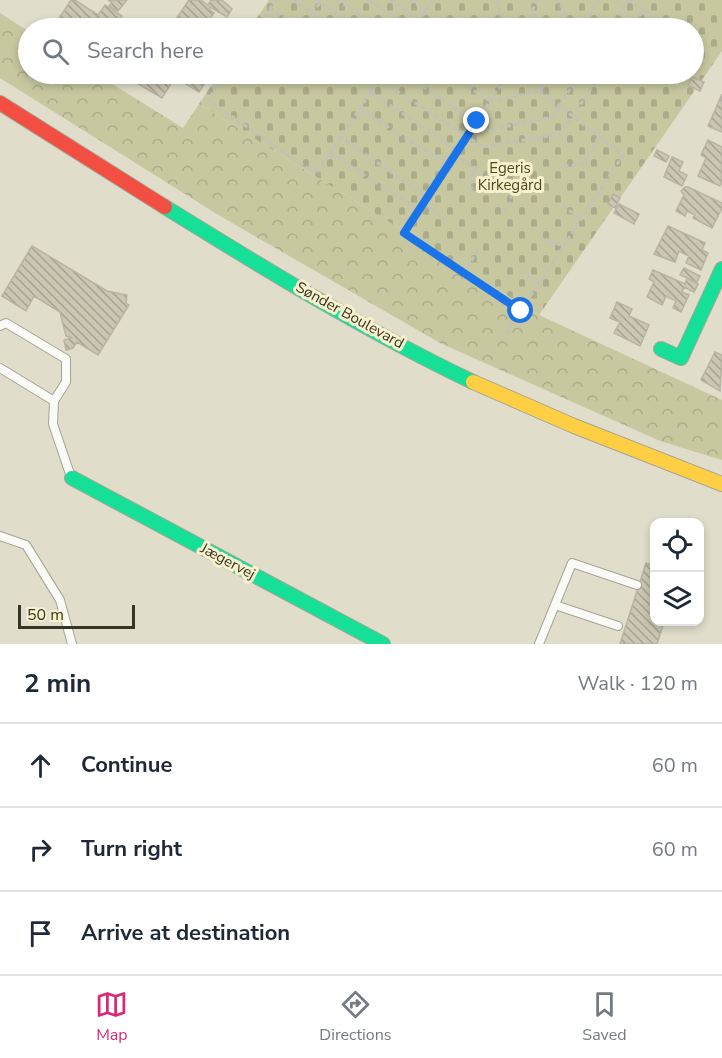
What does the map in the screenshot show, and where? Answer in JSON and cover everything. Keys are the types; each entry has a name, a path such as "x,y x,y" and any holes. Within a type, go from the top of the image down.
{"street":[{"name":"Sønder Boulevard","path":"0,103 310,294 429,360 540,412 649,458 722,484"},
{"path":"661,349 681,358 722,269"},
{"name":"Jægervej","path":"72,478 383,644"}],"lane":[{"path":"0,326 6,322 66,359 66,382 54,401 53,424 72,478"},
{"path":"0,368 54,401"},
{"path":"0,536 26,545 60,600 72,644"},
{"path":"539,644 572,563 637,585"},
{"path":"555,605 618,626"}],"path":[{"path":"264,18 276,0"},
{"path":"293,0 320,18"},
{"path":"316,0 343,18"},
{"path":"337,0 366,18"},
{"path":"369,0 398,18"},
{"path":"390,0 417,18"},
{"path":"410,0 426,11"},
{"path":"498,0 501,18"},
{"path":"536,0 532,11 536,18"},
{"path":"556,0 563,9 563,18"},
{"path":"587,18 599,0"},
{"path":"616,18 628,0 657,18"},
{"path":"421,18 431,1"},
{"path":"312,13 320,3"},
{"path":"270,9 285,18"},
{"path":"638,18 644,10"},
{"path":"219,84 208,100 316,174 377,84"},
{"path":"388,84 483,147 560,134 594,84"},
{"path":"420,84 488,130 552,117 573,84"},
{"path":"464,84 490,101 540,91 545,84"},
{"path":"501,84 404,233 521,311"},
{"path":"506,334 623,155 540,91"},
{"path":"371,92 512,194"},
{"path":"360,109 448,165"},
{"path":"564,166 584,164 599,136"},
{"path":"340,137 427,197"},
{"path":"330,153 419,210"},
{"path":"471,191 473,166"},
{"path":"512,194 521,190 524,183"},
{"path":"502,211 509,205 512,194"},
{"path":"422,205 433,210 447,222"},
{"path":"562,206 581,219"},
{"path":"542,240 564,246"},
{"path":"463,273 480,248"},
{"path":"521,271 540,282"}],"green space":[{"name":"Egeris Kirkegård","path":"269,0 722,0 722,51 704,77 704,18 257,18"},
{"path":"0,13 18,25 18,84 112,84 183,128 199,104 539,315 722,400 722,460 660,441 440,343 220,216 0,78"},
{"name":"Egeris Kirkegård","path":"212,84 699,84 539,315 199,104"}],"building":[{"path":"71,0 75,0 98,15 105,5 122,16 121,18 59,18"},
{"path":"108,0 127,0 118,11 109,6 112,2"},
{"path":"189,0 201,0 208,5 211,0 222,0 232,9 227,17 210,7 209,9 214,13 211,18 177,18"},
{"path":"138,84 171,84 162,98"},
{"path":"186,84 204,84 199,92"},
{"path":"688,84 703,84 700,91"},
{"path":"722,94 722,132 708,126"},
{"path":"708,140 722,147 720,186 698,176 706,158 701,155"},
{"path":"657,150 669,156 666,162 654,156"},
{"path":"672,157 683,162 679,171 687,175 682,186 664,177"},
{"path":"685,187 722,203 722,208 712,228 693,218 695,215 687,211 685,216 676,211 684,195 681,191"},
{"path":"613,194 620,198 615,208 608,204"},
{"path":"619,204 639,214 634,224 614,213"},
{"path":"668,226 705,243 702,250 708,253 701,270 686,263 689,256 679,251 675,262 654,254"},
{"path":"32,246 107,291 127,295 126,303 129,305 98,355 77,342 73,348 66,350 64,340 71,338 66,336 60,312 34,296 26,311 2,296"},
{"path":"684,268 700,276 697,282 680,275"},
{"path":"653,270 685,284 687,278 698,284 694,292 684,287 682,292 689,295 681,312 673,308 676,301 666,296 662,305 647,297 654,282 649,279"},
{"path":"617,302 632,309 629,316 649,325 640,346 614,333 620,322 610,318"},
{"path":"715,352 722,355 720,391 701,380"},
{"path":"646,563 650,564 650,626 663,626 657,644 620,644"}],"traffic: fast":[{"path":"165,207 355,321 473,382"},
{"path":"661,349 681,358 722,269"},
{"path":"72,478 383,644"}],"traffic: slow":[{"path":"473,382 574,426 722,484"}],"traffic: jam":[{"path":"0,103 165,207"}],"route":[{"path":"477,121 404,233 521,311"}]}
